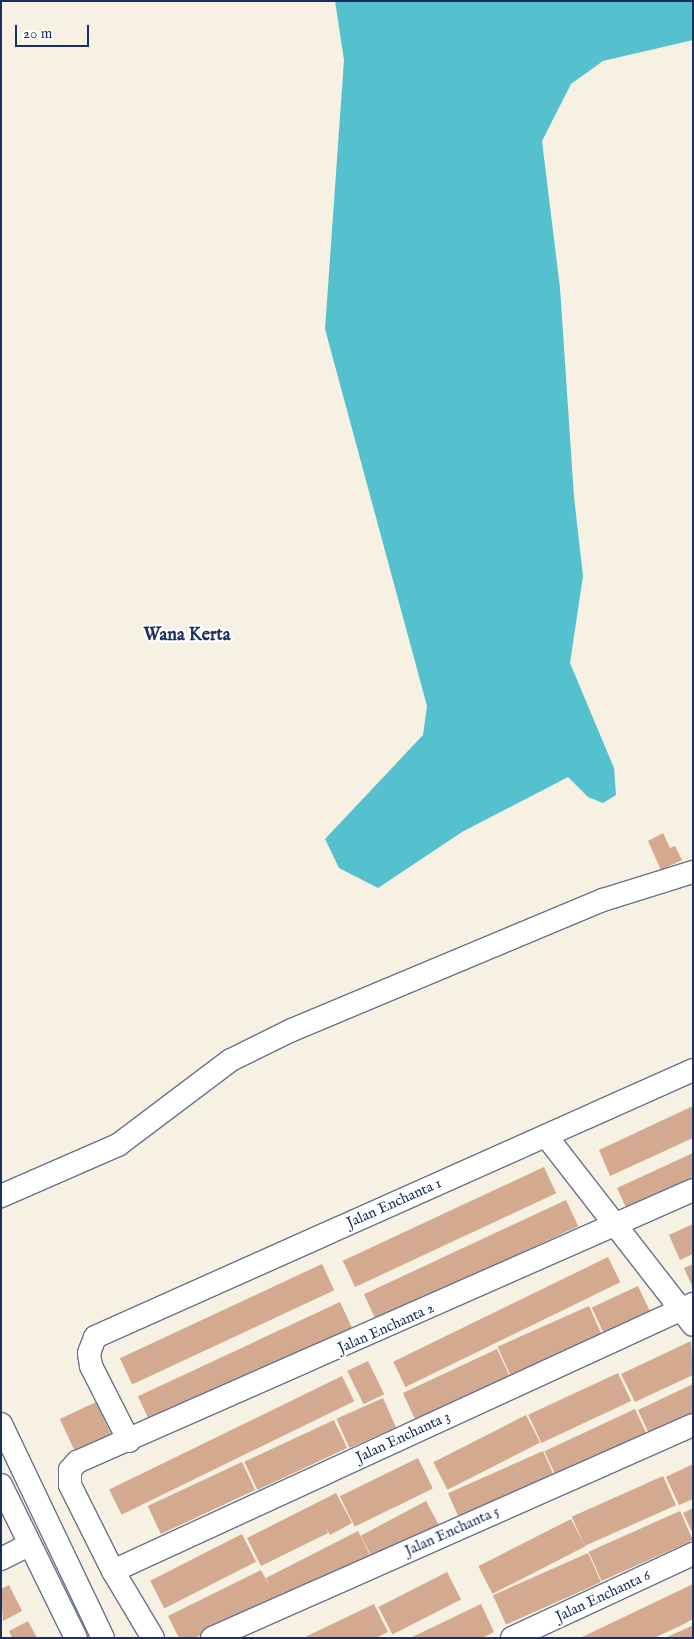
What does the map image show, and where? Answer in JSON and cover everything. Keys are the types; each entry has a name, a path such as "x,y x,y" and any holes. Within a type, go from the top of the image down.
{"street":[{"path":"1,1196 118,1145 231,1060 292,1030 603,900 693,872"},
{"name":"Jalan Enchanta 1","path":"129,1441 91,1366 89,1353 95,1336 693,1070"},
{"path":"546,1136 616,1226 689,1312"},
{"name":"Jalan Enchanta 2","path":"113,1571 70,1485 70,1470 77,1462 129,1441 616,1226 693,1190"},
{"name":"Jalan Enchanta 3","path":"113,1571 689,1312"},
{"path":"1,1424 103,1638"},
{"name":"Jalan Enchanta 5","path":"212,1638 693,1425"},
{"path":"1,1485 28,1545 76,1638"},
{"path":"1,1559 28,1545"},
{"name":"Jalan Enchanta 6","path":"512,1638 693,1554"},
{"path":"113,1571 154,1638"}],"water":[{"path":"335,1 693,1 693,40 603,61 571,84 542,141 560,288 574,497 583,576 570,663 614,768 616,795 603,803 588,797 568,777 462,832 378,888 339,868 325,839 423,735 427,706 325,329 344,60"}],"building":[{"path":"663,833 670,848 675,846 682,860 661,870 648,841"},
{"path":"693,1106 693,1138 610,1176 599,1150"},
{"path":"693,1153 693,1184 629,1214 617,1188"},
{"path":"544,1167 556,1193 355,1287 343,1261"},
{"path":"566,1200 578,1226 376,1321 364,1294"},
{"path":"693,1224 693,1254 680,1260 669,1235"},
{"path":"608,1257 620,1282 405,1387 393,1362"},
{"path":"322,1264 334,1290 132,1385 120,1358"},
{"path":"693,1264 693,1288 684,1268"},
{"path":"638,1286 651,1314 605,1336 592,1308"},
{"path":"340,1302 352,1328 150,1423 138,1396"},
{"path":"589,1306 602,1335 511,1376 498,1347"},
{"path":"691,1341 693,1375 635,1402 621,1374"},
{"path":"497,1349 510,1377 416,1421 403,1393"},
{"path":"368,1361 384,1394 364,1404 347,1371"},
{"path":"618,1373 631,1401 541,1443 528,1415"},
{"path":"342,1376 354,1401 121,1515 109,1490"},
{"path":"693,1384 693,1419 651,1438 638,1410"},
{"path":"383,1398 396,1427 349,1448 336,1419"},
{"path":"96,1402 112,1436 76,1453 60,1419"},
{"path":"635,1409 648,1437 557,1479 544,1451"},
{"path":"526,1415 540,1443 447,1490 433,1462"},
{"path":"334,1420 347,1448 257,1490 244,1462"},
{"path":"543,1451 556,1480 461,1523 448,1493"},
{"path":"418,1458 433,1489 355,1527 340,1496"},
{"path":"242,1462 255,1490 161,1534 148,1506"},
{"path":"693,1464 693,1499 679,1505 666,1477"},
{"path":"663,1476 676,1505 585,1546 572,1517"},
{"path":"336,1493 352,1523 330,1535 326,1528 328,1533 261,1566 247,1538"},
{"path":"426,1501 441,1529 376,1564 361,1536"},
{"path":"693,1508 693,1534 683,1513"},
{"path":"680,1511 693,1540 602,1581 589,1552"},
{"path":"571,1519 585,1547 492,1594 478,1566"},
{"path":"358,1531 372,1559 280,1606 276,1597 195,1638 179,1638 168,1616 261,1570 270,1587 266,1578"},
{"path":"242,1534 256,1562 164,1608 150,1581"},
{"path":"588,1553 601,1582 506,1625 493,1595"},
{"path":"447,1572 461,1600 392,1635 378,1607"},
{"path":"693,1584 693,1619 684,1624 654,1638 580,1638"},
{"path":"9,1585 22,1611 3,1621 1,1589"},
{"path":"374,1604 388,1632 376,1638 303,1638"},
{"path":"481,1604 494,1632 482,1638 410,1638"},
{"path":"28,1621 37,1638 12,1638 9,1631"},
{"path":"693,1625 693,1638 665,1638 687,1628"}],"district":[{"name":"Wana Kerta","path":"187,636"}]}
